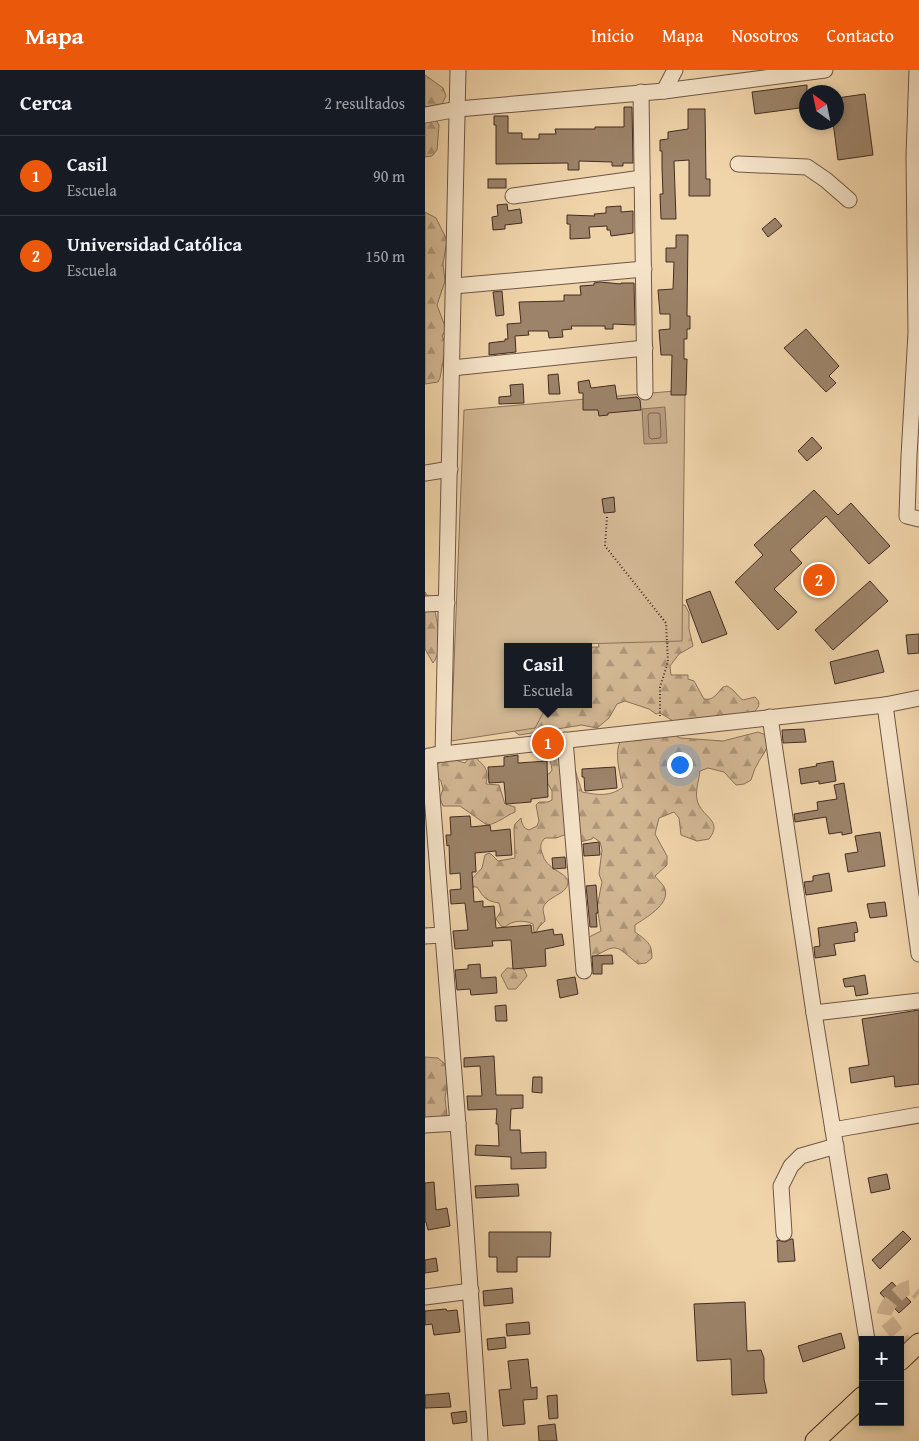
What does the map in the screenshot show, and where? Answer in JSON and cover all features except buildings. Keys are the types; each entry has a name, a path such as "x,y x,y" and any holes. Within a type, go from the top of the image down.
{"main road":[{"path":"904,1357 919,1343"},
{"path":"815,1441 859,1400"}],"street":[{"path":"459,70 447,604 432,755 442,935 471,1290 480,1441"},
{"path":"664,91 675,70"},
{"path":"425,115 457,109 664,91 825,70"},
{"path":"913,518 909,456 917,333 917,70"},
{"path":"641,92 645,392"},
{"path":"738,164 807,168 826,180 849,200"},
{"path":"513,196 643,178"},
{"path":"454,286 644,268"},
{"path":"452,368 645,348"},
{"path":"425,473 450,469"},
{"path":"425,604 447,604"},
{"path":"432,755 885,705 919,698"},
{"path":"885,705 919,954"},
{"path":"770,717 814,1013 866,1336"},
{"path":"565,740 584,971"},
{"path":"425,936 442,935"},
{"path":"814,1013 919,1001"},
{"path":"833,1130 919,1116"},
{"path":"425,1125 458,1123"},
{"path":"784,1233 781,1186 791,1166 801,1156 836,1146"},
{"path":"425,1297 471,1290"}],"path":[{"path":"607,517 605,546 667,623 668,662 660,687 661,729"}],"green space":[{"path":"425,75 443,88 446,96 435,118 439,125 437,150 432,156 425,157"},
{"path":"425,212 436,218 447,240 443,264 445,281 437,305 446,329 442,336 447,349 438,382 425,384"},
{"path":"685,390 682,641 592,644 504,643 504,708 546,708 535,728 451,741 464,410"},
{"path":"425,592 430,598 435,611 438,627 438,651 433,663 425,649"},
{"path":"591,597 668,644 671,612 676,605 685,605 689,613 689,629 693,646 679,654 670,666 671,675 688,675 688,679 694,681 704,699 713,698 723,687 727,686 743,700 755,697 759,704 752,714 675,722 660,713 656,714 649,709 625,701 617,704 609,718 597,728 582,725 519,735 513,730 510,708 592,708 592,647 599,647"},
{"path":"575,640 582,643 570,643"},
{"path":"660,727 680,738 723,741 758,732 766,735 767,745 751,780 744,784 736,785 724,772 708,768 700,771 697,799 713,824 713,833 709,839 697,841 681,835 679,818 674,812 659,818 655,834 667,856 667,865 655,876 664,887 666,895 656,910 635,925 635,932 646,940 650,946 652,958 646,963 638,964 620,949 611,948 590,959 585,939 601,931 597,907 602,882 599,874 602,850 600,842 593,837 592,839 580,842 567,834 556,838 545,838 541,847 544,859 551,867 564,875 568,881 567,886 545,905 543,909 545,921 536,932 534,932 533,924 526,922 519,921 505,927 501,926 496,919 501,911 499,903 486,898 477,887 473,887 470,881 482,868 485,855 489,853 498,861 515,858 514,828 521,818 523,826 529,830 537,826 539,821 536,805 539,802 552,800 552,791 548,784 544,784 542,777 552,770 551,754 556,752 572,760 582,792 609,794 623,787 618,755 619,744 622,740 634,734"},
{"path":"472,754 486,770 486,784 499,785 505,804 515,807 515,812 498,822 487,825 460,806 443,806 440,798 443,789 441,781 436,775 435,766 443,761 450,760 465,763"},
{"path":"507,968 524,969 527,976 516,989 508,989 501,975"},
{"path":"425,1057 438,1058 445,1064 449,1072 445,1098 447,1115 442,1122 425,1129"}],"water":[{"path":"665,407 667,443 644,444 642,409"}],"tunnel":[{"path":"911,1351 884,1317 884,1313 892,1300 904,1289 911,1288 919,1293"}],"place":[{"name":"Universidad Católica","path":"819,580"},
{"name":"Casil","path":"548,743"}]}
